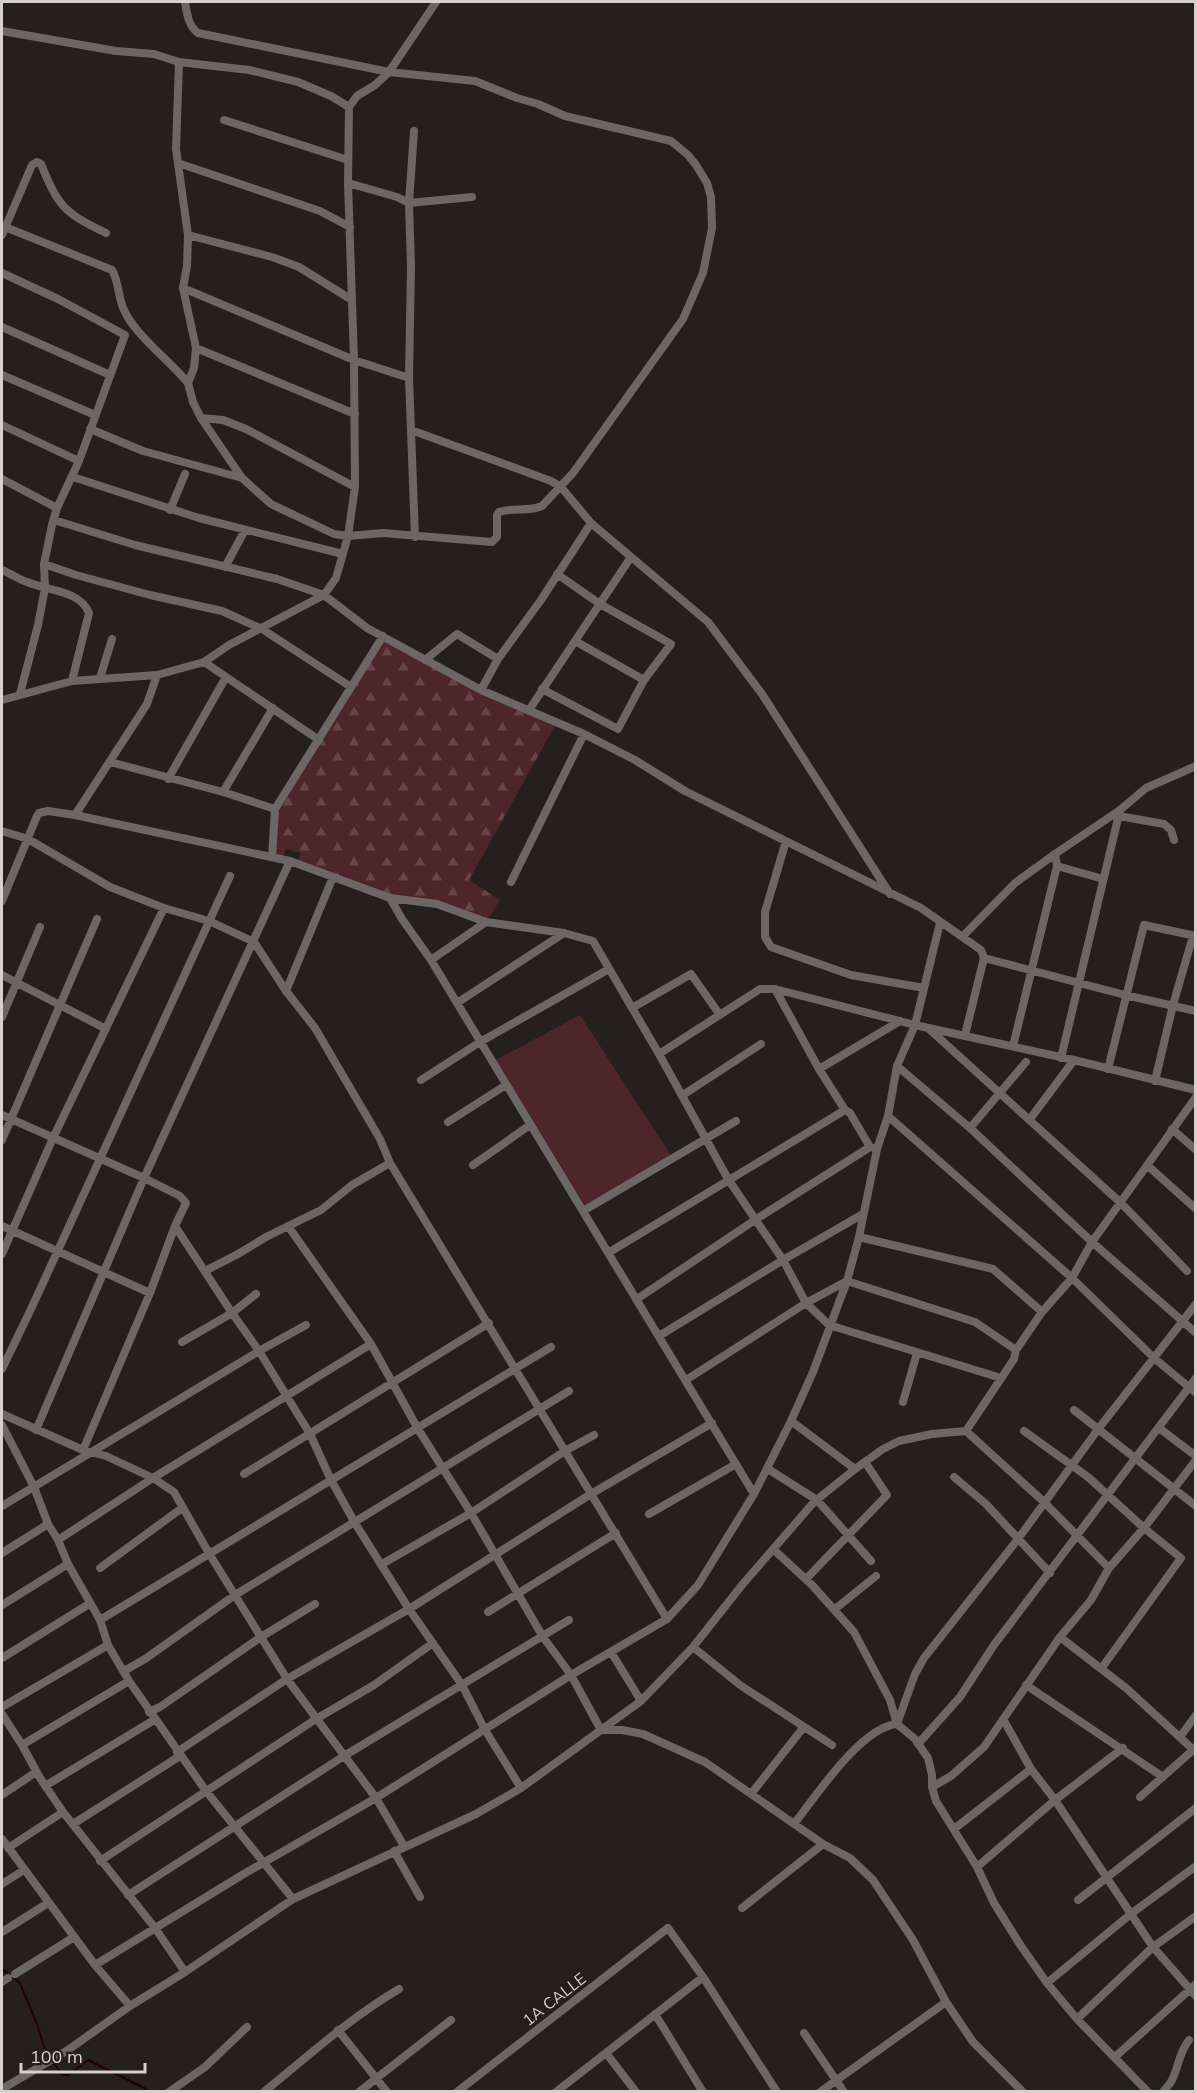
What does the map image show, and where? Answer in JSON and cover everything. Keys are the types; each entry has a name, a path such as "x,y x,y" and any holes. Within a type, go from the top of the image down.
{"street":[{"path":"106,232 72,215 58,201 41,164 37,162 32,165 3,231 112,270 123,308 132,324 188,383 193,402 201,418 242,478 271,504 334,534 348,536 383,533 492,542 497,537 499,512 512,508 536,509 543,506 573,473 683,320 703,273 712,228 711,197 707,183 688,154 671,141 565,116 475,81 389,72 198,33 187,16 185,2"},
{"path":"2,700 72,681 157,675 204,662 230,645 324,595 336,578 348,536 356,487 356,414 348,183 349,106 357,96 375,85 389,72 436,2"},
{"path":"2,31 116,51 154,54 179,62 249,70 298,82 349,106"},
{"path":"179,62 176,149 188,235 187,266 183,288 196,348 194,368 188,383"},
{"path":"224,120 348,160"},
{"path":"414,131 409,203 411,266 409,378 415,537"},
{"path":"177,163 320,211 350,227"},
{"path":"348,183 397,197 409,203 472,197"},
{"path":"188,235 272,257 299,267 352,300"},
{"path":"2,273 58,298 124,336 73,477 57,508 44,564 45,588 38,625 20,694"},
{"path":"183,288 354,360 409,378"},
{"path":"2,327 110,375"},
{"path":"196,348 356,414"},
{"path":"2,375 94,415"},
{"path":"201,418 223,420 246,429 356,487"},
{"path":"2,425 79,460"},
{"path":"90,429 143,452 242,478"},
{"path":"411,430 551,481 561,487 591,523 708,622 762,694 890,894"},
{"path":"170,510 185,474"},
{"path":"73,477 170,510 343,554"},
{"path":"2,479 57,508"},
{"path":"54,520 135,545 277,579 324,595 368,628 481,690 585,734 635,760 686,791 921,908 981,950 984,958 965,1035"},
{"path":"481,690 498,659 541,600 591,523"},
{"path":"225,567 245,530"},
{"path":"529,710 631,557"},
{"path":"44,564 150,595 222,611 262,629 351,687"},
{"path":"2,570 27,582 72,596 86,606 90,613 72,681"},
{"path":"543,689 618,729 644,680 671,644 600,604 557,574"},
{"path":"425,660 457,634 498,659"},
{"path":"272,857 275,810 383,636"},
{"path":"100,678 112,639"},
{"path":"575,640 644,680"},
{"path":"204,662 319,740"},
{"path":"75,815 147,704 157,675"},
{"path":"168,778 226,677"},
{"path":"223,792 273,708"},
{"path":"511,882 585,734"},
{"path":"111,762 223,792 275,810"},
{"path":"963,936 1015,883 1055,854 1120,813 1146,788 1196,766"},
{"path":"2,901 39,813 48,811 290,861 390,898 437,904 486,922 564,933 592,941 683,1095 728,1179 783,1260 806,1303 829,1325 1000,1378"},
{"path":"1120,813 1164,824 1171,830 1174,840"},
{"path":"1061,1058 1120,813"},
{"path":"2,831 28,839 110,887 164,908 209,921 254,942 286,991 315,1028 380,1139 390,1163 667,1619"},
{"path":"786,841 765,912 765,937 771,946 851,975 924,988"},
{"path":"1013,1046 1057,866 1055,854"},
{"path":"36,1430 144,1178 290,861"},
{"path":"1057,866 1103,879"},
{"path":"2,1369 230,876"},
{"path":"286,991 333,877"},
{"path":"390,898 431,960 754,1494"},
{"path":"2,1254 53,1138 164,908"},
{"path":"2,1140 97,919"},
{"path":"431,960 486,922"},
{"path":"95,1965 262,1863 375,1798 571,1675 667,1619 698,1586 754,1494 791,1421 813,1372 847,1281 859,1237 873,1148 888,1116 897,1066 915,1024 940,923"},
{"path":"1108,1069 1144,925 1194,936 1173,1005 1155,1081"},
{"path":"2,1017 40,927"},
{"path":"457,1003 564,933"},
{"path":"984,958 1196,1011"},
{"path":"421,1080 480,1042 609,969"},
{"path":"632,1008 691,974 720,1015"},
{"path":"2,975 106,1029"},
{"path":"659,1054 760,989 775,989 900,1021 1196,1090"},
{"path":"775,989 819,1069 873,1148"},
{"path":"819,1069 900,1021"},
{"path":"927,1027 1121,1203 1187,1271"},
{"path":"683,1095 761,1044"},
{"path":"1030,1119 1074,1060"},
{"path":"970,1128 1026,1062"},
{"path":"897,1066 970,1128 1092,1242 1196,1333"},
{"path":"448,1122 506,1085"},
{"path":"966,1431 1042,1312 1072,1278 1092,1242 1196,1097"},
{"path":"608,1252 845,1110"},
{"path":"2,1115 144,1178 180,1196 186,1203 83,1450"},
{"path":"888,1116 1072,1278 1154,1358 1196,1393"},
{"path":"583,1211 736,1121"},
{"path":"473,1165 530,1125"},
{"path":"1172,1129 1196,1150"},
{"path":"637,1299 754,1220 873,1148"},
{"path":"205,1271 321,1210 352,1185 390,1163"},
{"path":"1147,1166 1196,1209"},
{"path":"659,1336 863,1214"},
{"path":"2,1226 150,1293"},
{"path":"175,1226 259,1351 310,1434 331,1480 355,1522 409,1609 462,1685 485,1730 521,1788"},
{"path":"288,1226 371,1344 418,1429 519,1592 543,1637 571,1675 601,1730"},
{"path":"859,1237 993,1269 1042,1312"},
{"path":"686,1380 806,1303 847,1281 975,1322 1016,1350"},
{"path":"182,1342 232,1313 256,1294"},
{"path":"897,1724 915,1674 924,1658 1018,1539 1099,1428 1196,1304"},
{"path":"244,1474 489,1323"},
{"path":"2,1506 306,1325"},
{"path":"58,1540 153,1478 371,1344"},
{"path":"100,1620 551,1347"},
{"path":"903,1402 916,1353"},
{"path":"918,1744 960,1697 994,1645 1050,1574 1196,1378"},
{"path":"124,1671 145,1659 234,1595 569,1391"},
{"path":"1074,1410 1196,1506"},
{"path":"2,1414 83,1450 106,1456 153,1478 174,1492 234,1595 287,1679 375,1798 404,1846"},
{"path":"791,1421 855,1469"},
{"path":"73,1824 287,1679 409,1609 591,1494 712,1423"},
{"path":"2,1425 34,1487 48,1524 68,1564 100,1620 108,1645 129,1681 178,1754 234,1828 293,1899"},
{"path":"932,1787 951,1776 984,1747 1060,1637 1091,1600 1109,1569 1144,1528 1196,1458 1159,1428"},
{"path":"2,2089 68,2050 130,2006 293,1899 476,1814 521,1788 641,1701 693,1647 773,1549 817,1500 883,1449 908,1438 966,1431 1044,1502 1109,1569"},
{"path":"1024,1431 1072,1465 1181,1558 1101,1669"},
{"path":"382,1564 471,1513 565,1451 594,1435"},
{"path":"2,1446 10,1441"},
{"path":"806,1579 887,1495 865,1462"},
{"path":"649,1514 736,1464"},
{"path":"768,1468 817,1500 871,1561"},
{"path":"954,1477 986,1504 1050,1574"},
{"path":"99,1568 182,1508"},
{"path":"2,1553 48,1524"},
{"path":"488,1612 616,1533"},
{"path":"773,1549 835,1609 865,1649 890,1700 897,1724 918,1744 927,1758 936,1801 977,1867 994,1903 1047,1983 1077,2019 1148,2091"},
{"path":"2,1605 68,1564"},
{"path":"835,1609 876,1576"},
{"path":"2,1658 89,1604"},
{"path":"149,1712 160,1707 315,1604"},
{"path":"128,1895 344,1756 568,1620"},
{"path":"1060,1637 1126,1688 1194,1751 1140,1797"},
{"path":"100,1861 316,1719 374,1685 433,1643"},
{"path":"2,1707 108,1645"},
{"path":"693,1647 740,1685 832,1745"},
{"path":"611,1652 641,1701"},
{"path":"22,1745 129,1681"},
{"path":"1026,1685 1163,1777"},
{"path":"2,1714 63,1812 155,1928 185,1971"},
{"path":"1180,1737 1196,1715"},
{"path":"1003,1719 1031,1769 1055,1800 1153,1947 1192,1986 1196,1996"},
{"path":"45,1786 154,1720"},
{"path":"794,1824 833,1773 858,1746 877,1731 897,1724"},
{"path":"2,1734 10,1728"},
{"path":"751,1794 803,1728"},
{"path":"601,1730 622,1730 643,1734 678,1748 705,1762 823,1844 850,1858 873,1880 914,1940 946,2002 973,2042 1023,2091"},
{"path":"977,1867 1055,1800 1123,1748"},
{"path":"954,1829 1031,1769"},
{"path":"2,1795 36,1772"},
{"path":"1078,1900 1196,1808"},
{"path":"8,1848 63,1812"},
{"path":"2,1839 95,1965 130,2006"},
{"path":"742,1908 823,1844"},
{"path":"394,1851 420,1897"},
{"path":"1047,1983 1132,1913 1196,1866"},
{"path":"2,1884 24,1869"},
{"path":"2,1932 48,1903"},
{"path":"1077,2019 1153,1947 1196,1916"},
{"name":"1A CALLE","path":"457,2091 668,1928 703,1977"},
{"path":"8,1978 74,1937"},
{"path":"560,2090 703,1977 777,2091"},
{"path":"1115,2057 1192,1986"},
{"path":"264,2091 338,2030 399,1989"},
{"path":"820,2091 946,2002"},
{"path":"655,2014 702,2091"},
{"path":"359,2091 451,2020"},
{"path":"169,2091 206,2067 247,2027"},
{"path":"338,2030 387,2091"},
{"path":"804,2033 844,2091"},
{"path":"1163,2091 1172,2079 1180,2055 1189,2040"},
{"path":"606,2053 636,2091"}],"green space":[{"path":"383,636 469,684 557,722 469,880 500,900 486,922 464,913 390,898 297,864 301,853 286,849 282,859 272,857 275,809"},
{"path":"580,1015 672,1157 583,1211 492,1062"}],"waterway":[{"path":"2,1969 20,1983 45,2050 62,2075 69,2075 88,2060 146,2089"}]}
